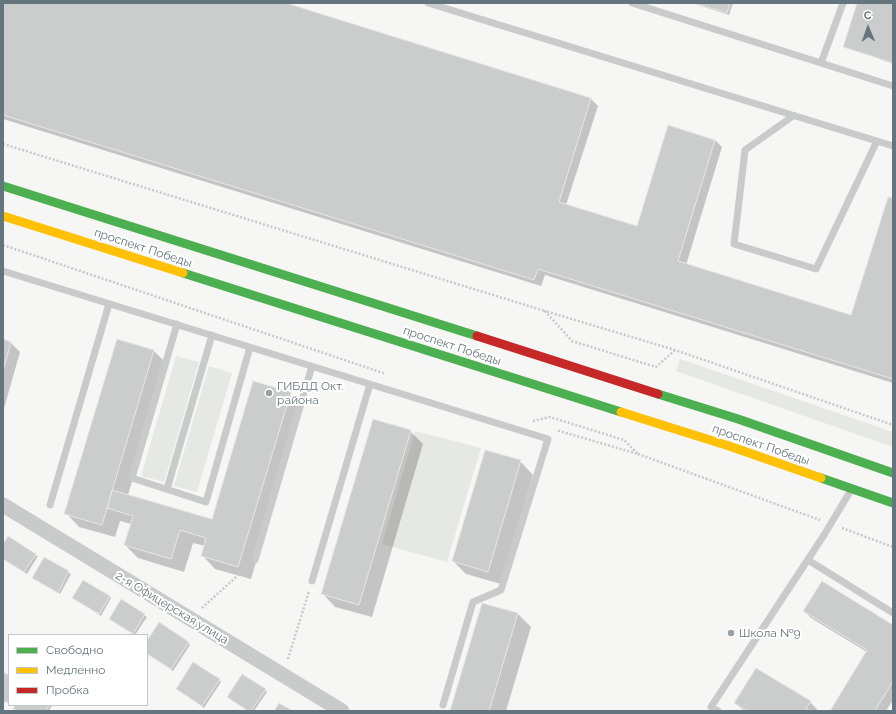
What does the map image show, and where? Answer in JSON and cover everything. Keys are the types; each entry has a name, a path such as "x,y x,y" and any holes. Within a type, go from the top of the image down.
{"main road":[{"name":"проспект Победы","path":"3,186 738,419 893,473"},
{"name":"проспект Победы","path":"3,216 729,446 893,503"}],"street":[{"name":"2-я Офицерская улица","path":"3,505 342,711"}],"lane":[{"path":"428,3 893,146"},
{"path":"632,3 893,86"},
{"path":"821,63 843,3"},
{"path":"793,116 745,150 734,244 816,269 877,141"},
{"path":"3,271 548,439 500,590 473,602 442,705"},
{"path":"50,505 109,304"},
{"path":"177,324 132,478 167,490 206,502 250,347"},
{"path":"167,490 212,335"},
{"path":"255,560 312,366"},
{"path":"312,581 370,384"},
{"path":"718,711 711,707 808,560 852,489"},
{"path":"808,560 893,613"}],"path":[{"path":"3,144 675,350 893,425"},
{"path":"3,245 389,376"},
{"path":"545,311 572,341 656,366 675,350"},
{"path":"538,424 531,422 550,418 624,440 638,454"},
{"path":"552,428 638,454 893,547"},
{"path":"190,618 255,560"},
{"path":"283,675 312,581"}],"shaded area":[{"path":"176,356 199,362 164,482 141,476"},
{"path":"680,359 893,432 893,447 676,371"},
{"path":"209,366 232,373 197,492 174,486"},
{"path":"415,431 481,448 447,562 382,544"}],"building":[{"path":"3,3 286,3 591,98 559,202 637,226 668,125 715,140 678,261 851,315 888,197 893,198 893,379 538,269 534,280 3,115"},
{"path":"694,3 730,3 727,13"},
{"path":"857,3 893,3 893,63 843,47"},
{"path":"3,339 11,342 3,371"},
{"path":"117,339 154,350 102,525 64,514"},
{"path":"253,381 291,392 238,567 201,556 206,538 180,530 171,559 124,545 133,516 107,508 112,490 212,519"},
{"path":"373,419 411,430 359,605 321,594"},
{"path":"485,450 521,460 488,572 452,561"},
{"path":"8,536 36,554 24,572 3,559 3,544"},
{"path":"44,557 69,571 58,593 32,578"},
{"path":"83,580 110,596 99,614 72,598"},
{"path":"822,581 893,625 893,681 875,711 830,711 867,650 803,611"},
{"path":"121,599 145,614 133,634 109,619"},
{"path":"482,603 518,613 489,711 450,711"},
{"path":"159,622 189,642 171,669 148,655 148,639"},
{"path":"193,662 220,679 202,706 176,689"},
{"path":"756,668 811,701 806,709 810,711 747,711 734,703"},
{"path":"3,672 8,674 8,702 7,703 3,701"},
{"path":"242,674 266,689 251,711 248,711 227,697"},
{"path":"279,703 293,711 274,711"},
{"path":"14,706 48,706 46,711 17,711 13,709"}],"traffic: fast":[{"path":"3,186 477,336"},
{"path":"183,273 621,412"},
{"path":"658,394 738,419 893,473"},
{"path":"821,478 893,503"}],"traffic: slow":[{"path":"3,216 183,273"},
{"path":"621,412 729,446 821,478"}],"traffic: jam":[{"path":"477,336 658,394"}],"place":[{"name":"ГИБДД Окт. района","path":"269,393"},
{"name":"Школа №9","path":"731,633"}]}
